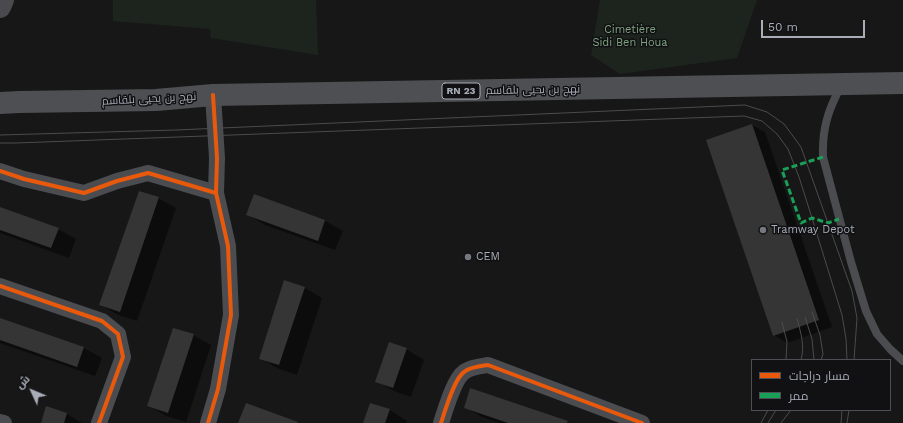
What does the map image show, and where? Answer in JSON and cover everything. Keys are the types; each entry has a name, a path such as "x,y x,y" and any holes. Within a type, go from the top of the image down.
{"main road":[{"path":"0,7 3,0"},
{"name":"نهج بن يحيى بلقاسم","path":"6,99 156,100 213,95 903,83"}],"street":[{"path":"208,423 218,389 231,315 228,246 216,193 217,158 213,95"},
{"path":"0,171 24,179 84,193 117,181 148,173 216,193"},
{"path":"0,286 102,322 118,334 123,357 99,423"},
{"path":"441,423 457,380 464,371 488,365 642,423"},
{"path":"0,422 4,423"}],"lane":[{"path":"842,84 828,114 825,125 823,157 866,312 877,334 903,361"}],"green space":[{"path":"113,0 316,0 318,55 211,38 210,29 113,21"},
{"name":"Cimetière Sidi Ben Houa","path":"600,0 757,0 737,58 620,74 591,55"}],"building":[{"name":"Tramway Depot","path":"752,124 819,320 773,336 706,140"},
{"path":"139,191 159,197 120,312 99,305"},
{"path":"254,194 325,220 318,241 246,215"},
{"path":"0,207 59,228 51,248 0,230"},
{"path":"284,280 305,287 279,365 259,359"},
{"path":"0,318 84,347 77,367 0,340"},
{"path":"173,328 194,334 168,413 147,406"},
{"path":"389,342 407,348 393,388 375,382"},
{"path":"470,388 568,421 567,423 508,423 464,408"},
{"path":"246,403 298,422 238,423"},
{"path":"370,403 390,409 385,423 363,423"},
{"path":"46,406 67,413 64,423 41,423"}],"tram line":[{"path":"0,135 176,130 745,105 767,112 784,124 801,147 852,291 857,318 854,359"},
{"path":"0,143 744,116 762,121 777,134 788,149 799,177 842,315 846,339 847,359"},
{"path":"812,312 820,335 823,354 821,359"},
{"path":"805,317 812,339 814,359"},
{"path":"797,319 803,345 801,359"},
{"path":"782,322 787,342 786,359"},
{"path":"761,423 767,411"},
{"path":"768,423 775,411"},
{"path":"781,423 790,411"},
{"path":"841,423 842,411"},
{"path":"847,423 849,411"}],"marked path":[{"path":"823,157 782,170 801,223 812,218 828,223 839,219"}],"cycle path":[{"path":"208,423 218,389 231,315 228,246 216,193 217,158 213,95"},
{"path":"0,171 24,179 84,193 117,181 148,173 216,193"},
{"path":"0,286 102,321 118,334 123,357 99,423"},
{"path":"441,423 450,396 460,376 469,369 488,365 642,423"}],"place":[{"name":"Tramway Depot","path":"763,230"},
{"name":"CEM","path":"468,257"}]}
